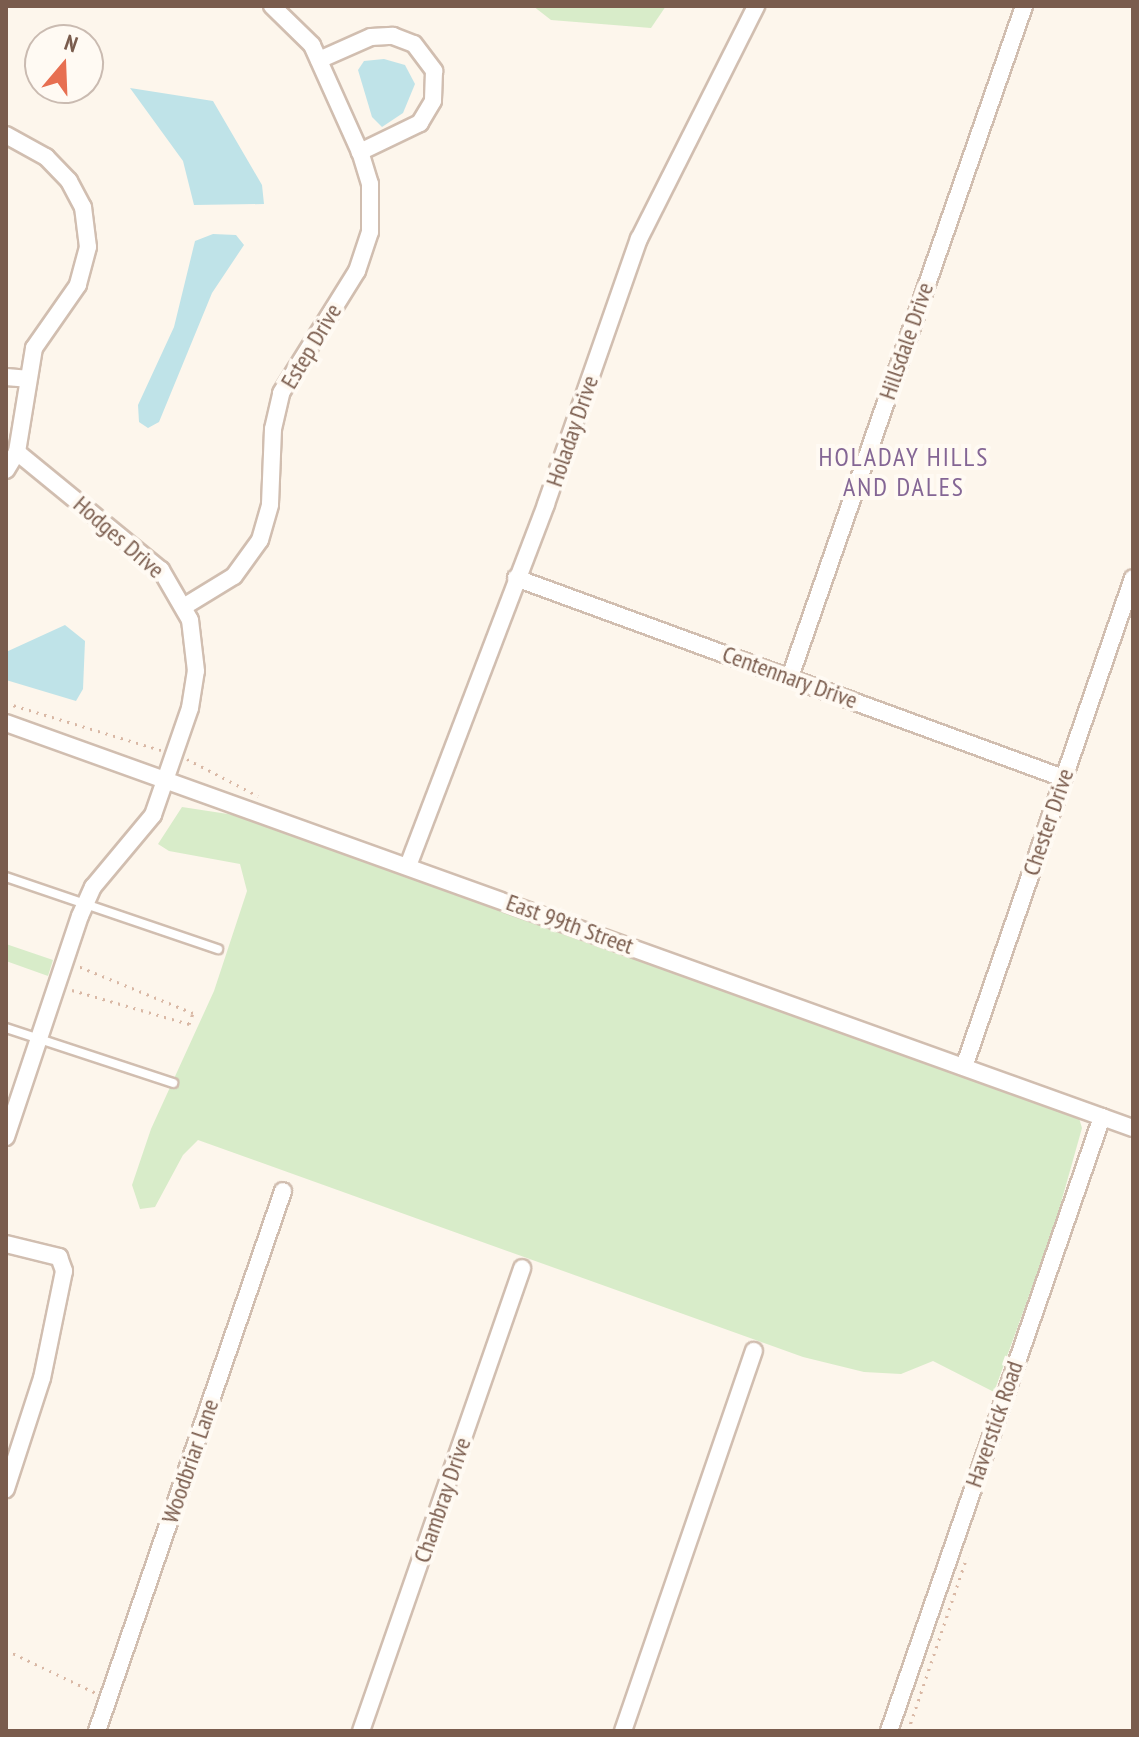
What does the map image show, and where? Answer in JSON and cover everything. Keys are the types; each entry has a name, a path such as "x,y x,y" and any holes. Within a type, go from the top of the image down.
{"street":[{"path":"272,6 303,34 319,60 360,152 420,123 433,101 434,71 414,44 393,36 371,37 319,60"},
{"name":"Holaday Drive","path":"408,866 639,239 756,6"},
{"name":"Hillsdale Drive","path":"790,677 1024,6"},
{"path":"6,135 63,172 83,207 88,237 81,278 37,342 27,379 17,452 6,470"},
{"name":"Estep Drive","path":"185,606 234,576 265,528 281,393 357,271 369,242 372,202 360,152"},
{"path":"6,377 27,379"},
{"name":"Hodges Drive","path":"6,1137 86,903 93,887 139,838 166,780 195,684 195,644 185,606 153,560 17,452"},
{"name":"Centennary Drive","path":"516,578 1063,778"},
{"name":"Chester Drive","path":"964,1067 1133,578"},
{"name":"East 99th Street","path":"6,723 1133,1128"},
{"name":"Haverstick Road","path":"889,1731 1102,1117"},
{"name":"Woodbriar Lane","path":"97,1731 283,1191"},
{"path":"6,1244 59,1257 64,1271 42,1378 6,1489"},
{"name":"Chambray Drive","path":"361,1731 522,1268"},
{"path":"623,1731 754,1351"}],"lane":[{"path":"6,877 218,949"},
{"path":"6,1028 173,1083"}],"path":[{"path":"6,703 157,749"},
{"path":"188,760 268,801"},
{"path":"71,990 189,1024 193,1013 78,966"},
{"path":"6,1650 108,1699"}],"green space":[{"path":"533,6 666,6 651,28 551,20"},
{"path":"182,807 254,818 1079,1118 1082,1128 1055,1224 994,1392 933,1361 901,1374 864,1372 803,1357 198,1140 183,1155 155,1207 140,1209 132,1185 151,1129 214,991 247,891 240,864 169,851 158,844"},
{"path":"6,944 53,960 48,976 6,961"}],"water":[{"path":"384,59 405,65 415,84 403,113 382,127 372,117 358,70 364,61"},
{"path":"130,88 213,101 262,185 264,204 194,205 183,161"},
{"path":"213,234 236,235 244,245 212,293 159,422 148,428 139,422 138,405 174,327 195,241"},
{"path":"65,625 85,641 83,689 76,701 6,680 6,652"}],"district":[{"name":"HOLADAY HILLS AND DALES","path":"904,472"}]}
